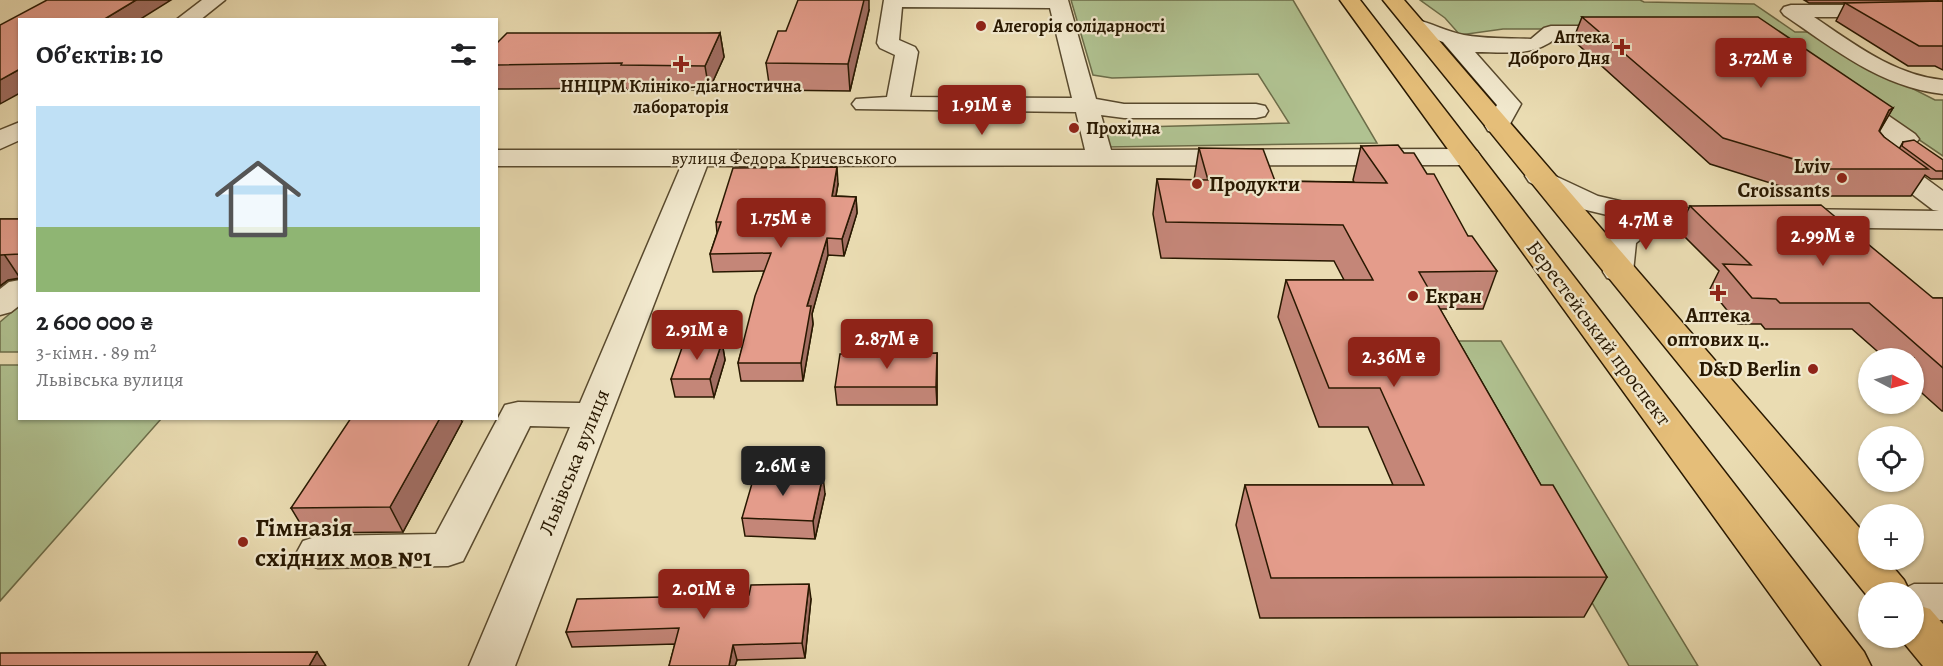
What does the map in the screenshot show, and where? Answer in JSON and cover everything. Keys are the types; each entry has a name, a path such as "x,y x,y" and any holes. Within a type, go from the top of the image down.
{"main road":[{"name":"Берестейський проспект","path":"1350,0 1848,666"},
{"path":"1393,0 1618,272 1881,582"},
{"path":"1924,634 1943,657"}],"street":[{"path":"189,18 215,0"},
{"path":"1778,0 1796,10"},
{"path":"897,104 907,52 888,43 893,1 1058,1 1100,157"},
{"path":"1943,11 1791,11 1896,75 1916,83 1943,87"},
{"path":"1414,26 1451,37 1457,42 1527,44"},
{"path":"1497,126 1509,104 1458,46 1527,44 1551,32 1646,32"},
{"path":"1830,86 1906,139 1886,142 1884,151 1879,156 1943,204"},
{"path":"864,104 1086,105 1124,111 1256,111"},
{"path":"0,141 18,130"},
{"name":"вулиця Федора Кричевського","path":"498,158 1468,157"},
{"name":"Львівська вулиця","path":"492,666 697,158"},
{"path":"0,159 18,159"},
{"path":"1538,176 1588,202 1650,217 1706,210 1765,218 1943,220"},
{"path":"1618,272 1622,240 1650,217"},
{"path":"0,305 18,291"},
{"path":"318,552 448,550 518,414 593,415"},
{"path":"1924,602 1943,602"}],"green space":[{"path":"1071,0 1293,0 1377,143 1106,147 1103,128 1289,123 1258,74 1112,78 1093,75"},
{"path":"1420,0 1640,0 1644,2 1754,4 1795,32 1813,32 1880,72 1935,100 1943,100 1943,156 1756,29 1503,29 1460,35 1445,18"},
{"path":"18,307 18,352 0,352 0,322"},
{"path":"1439,341 1501,341 1698,666 1629,666"},
{"path":"0,365 18,365 18,420 160,420 0,601"}],"building":[{"path":"47,0 136,0 106,18 18,18 18,70 0,80 0,25"},
{"path":"798,0 864,0 848,64 766,63 778,31 786,31"},
{"path":"1943,1 1943,46 1919,46 1845,3"},
{"path":"1582,17 1758,17 1893,108 1889,110 1879,131 1928,169 1827,169 1723,138"},
{"path":"507,33 720,33 705,66 621,65 622,63 498,65 498,42"},
{"path":"1914,140 1943,160 1943,171 1936,171 1902,146 1903,142"},
{"path":"1398,145 1404,153 1414,153 1427,174 1434,174 1468,236 1472,236 1497,271 1419,272 1541,485 1553,485 1607,577 1271,578 1245,485 1424,485 1380,388 1329,388 1286,280 1373,280 1343,225 1166,222 1157,179 1208,180 1199,148 1263,149 1275,181 1387,183 1361,146"},
{"path":"837,167 832,196 856,197 842,239 827,238 807,306 811,306 801,363 738,363 755,296 771,253 710,254 721,222 716,222 733,168"},
{"path":"1821,205 1933,298 1943,298 1943,368 1924,351 1924,348 1920,348 1869,303 1780,303 1776,299 1752,298 1723,264 1751,265 1690,206"},
{"path":"0,219 18,219 18,254 0,255"},
{"path":"684,342 722,342 710,379 671,379"},
{"path":"937,353 936,387 835,387 840,354"},
{"path":"350,420 439,420 390,507 291,508"},
{"path":"755,473 823,475 813,521 742,518"},
{"path":"809,584 802,643 733,645 729,666 669,666 679,628 566,632 577,599 749,595 751,585"},
{"path":"317,652 309,666 0,666 0,653"}],"place":[{"name":"Алегорія солідарності","path":"981,26"},
{"name":"Аптека Доброго Дня","path":"1622,47"},
{"name":"ННЦРМ Клініко-діагностична лабораторія","path":"681,64"},
{"name":"Прохідна","path":"1074,128"},
{"name":"Lviv Croissants","path":"1842,178"},
{"name":"Продукти","path":"1197,184"},
{"name":"Аптека оптових ц‥","path":"1718,293"},
{"name":"Екран","path":"1413,296"},
{"name":"D&D Berlin","path":"1813,369"},
{"name":"Гімназія східних мов №1","path":"243,542"}]}
